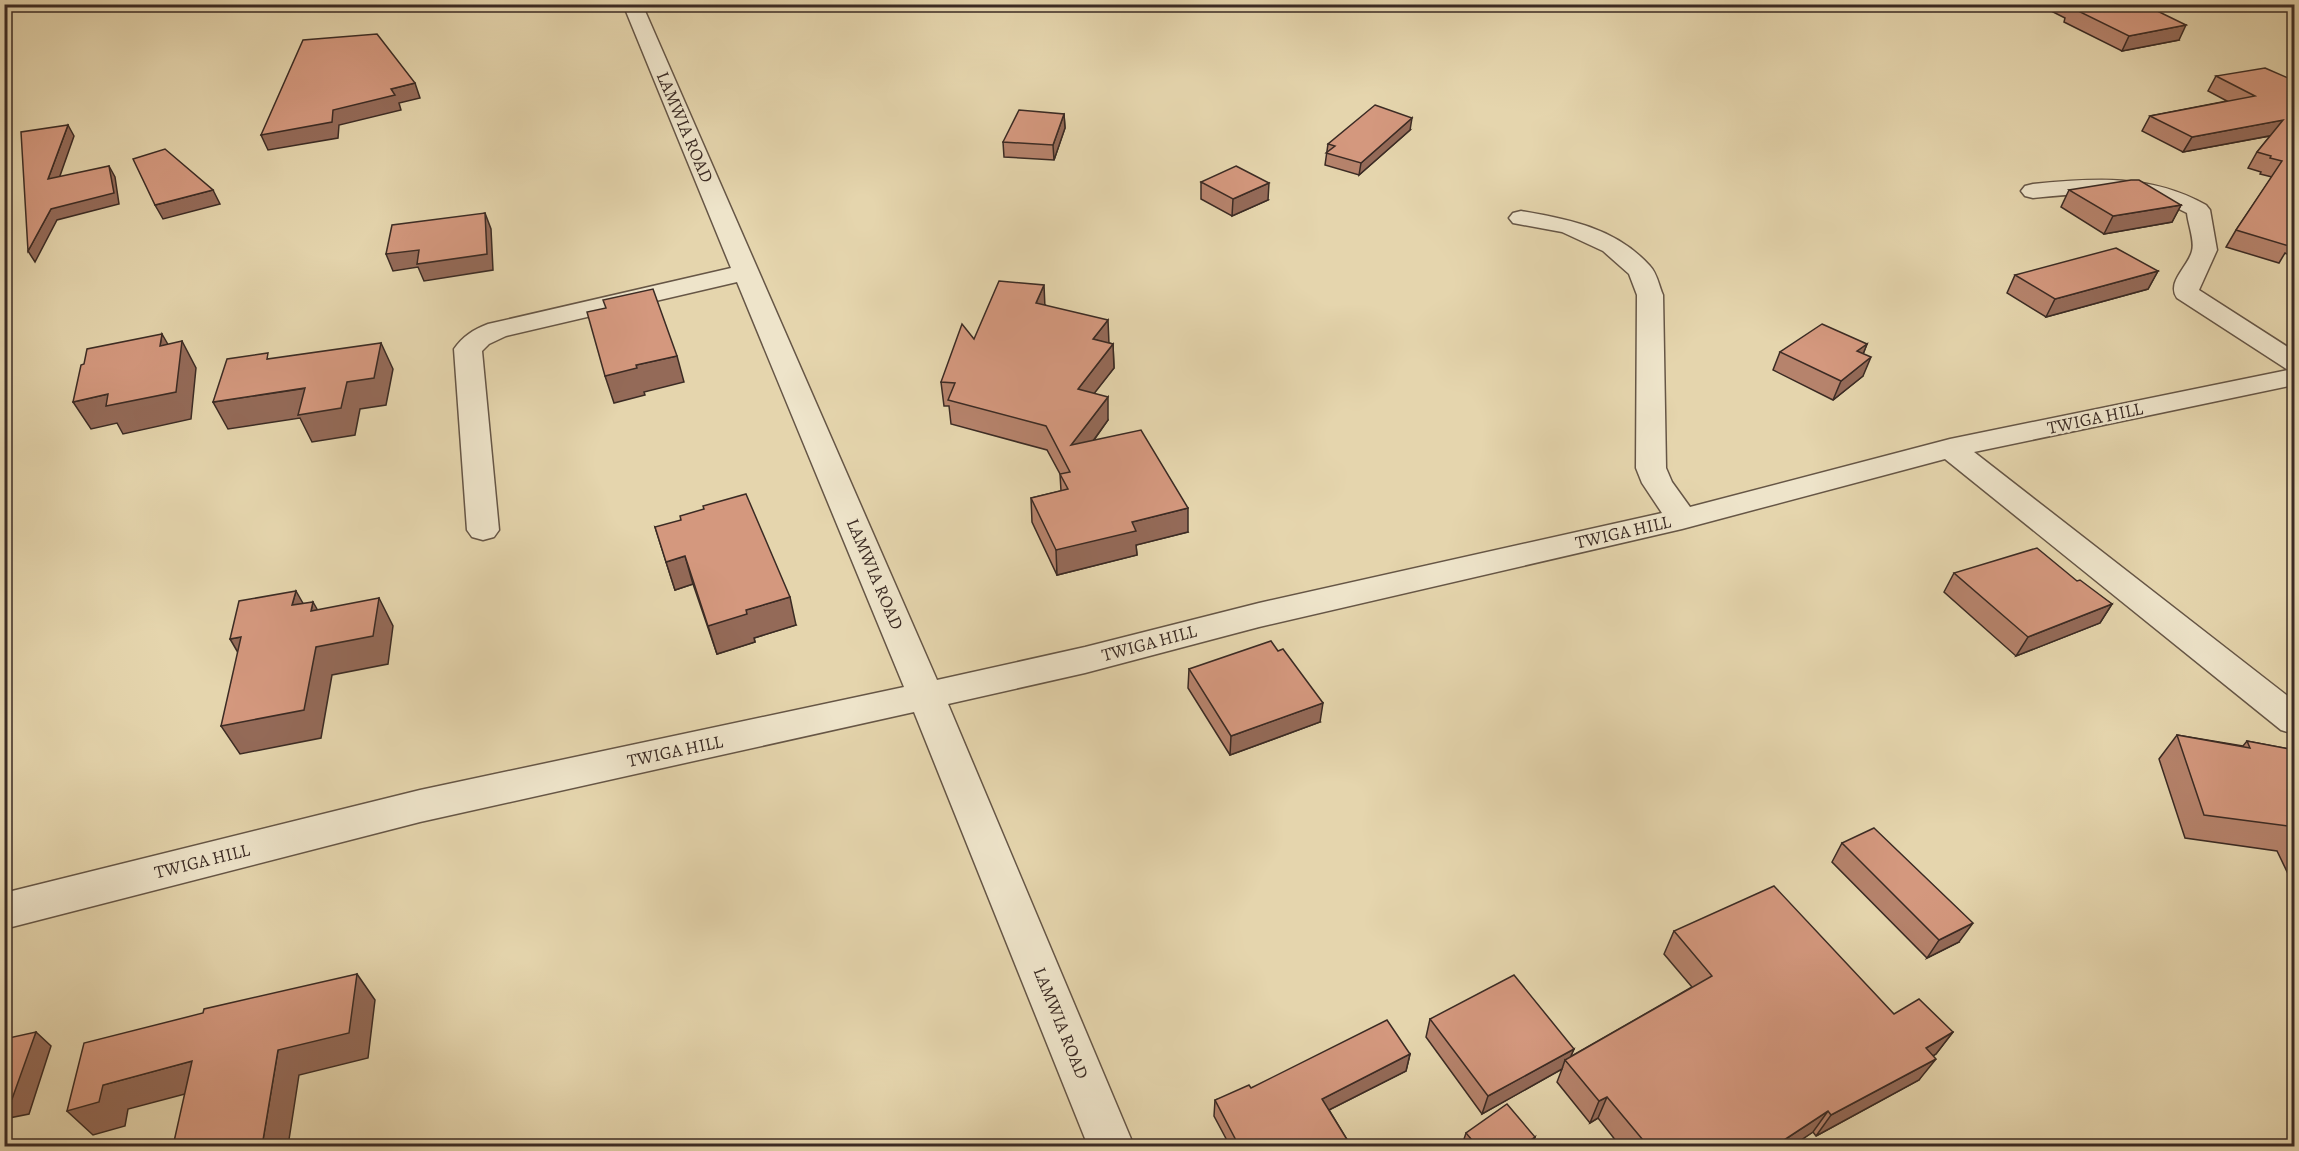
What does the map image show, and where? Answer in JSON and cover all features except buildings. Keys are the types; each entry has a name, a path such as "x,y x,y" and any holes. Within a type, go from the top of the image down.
{"street":[{"name":"LAMWIA ROAD","path":"632,4 926,696 1111,1146"},
{"path":"2033,191 2111,185 2144,188 2182,199 2198,210 2205,249 2186,286 2186,293 2295,363"},
{"path":"1521,218 1568,226 1612,246 1641,271 1650,295 1651,468 1657,483 1682,519"},
{"path":"483,530 468,349 479,338 497,330 746,272"},
{"name":"TWIGA HILL","path":"4,911 420,806 1085,660 1259,615 1682,519 1950,448 2295,376"},
{"path":"1950,448 2295,720"}]}
